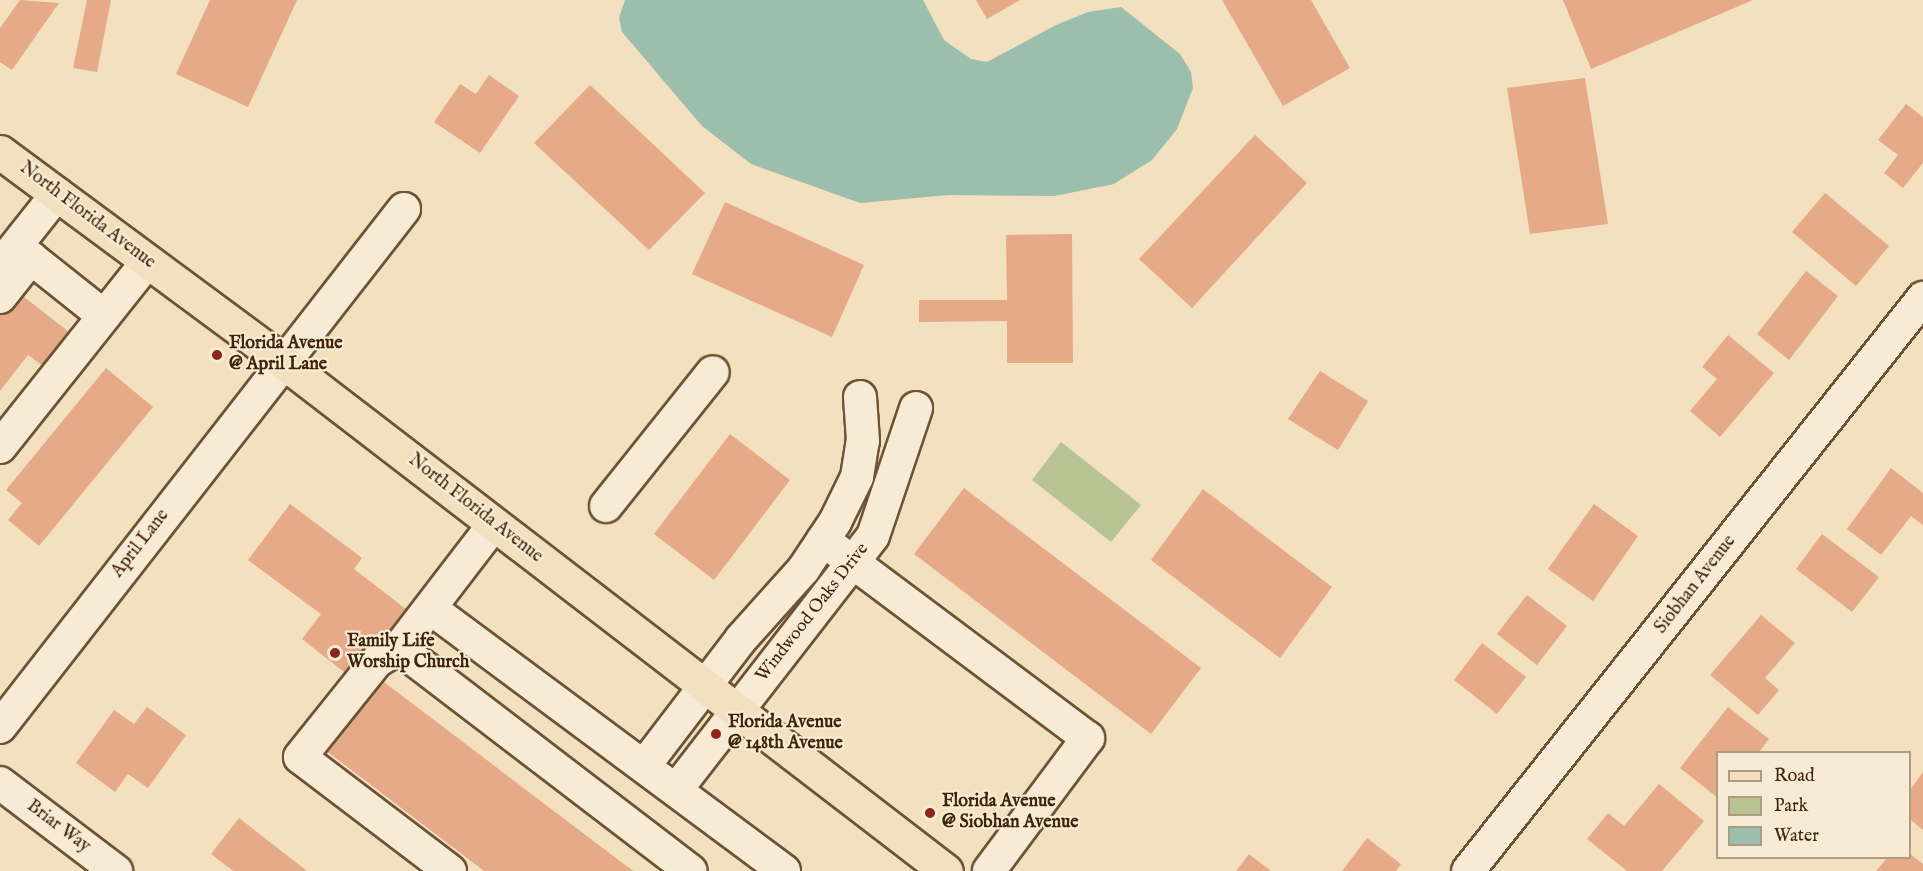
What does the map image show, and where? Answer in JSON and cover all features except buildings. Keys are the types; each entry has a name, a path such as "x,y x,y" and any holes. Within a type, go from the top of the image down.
{"main road":[{"name":"North Florida Avenue","path":"0,152 282,362 946,871"}],"street":[{"path":"0,266 57,194"},
{"name":"April Lane","path":"0,727 282,362 404,209"},
{"path":"0,297 31,258 104,316"},
{"path":"0,447 147,262"},
{"name":"Siobhan Avenue","path":"1468,871 1923,298"},
{"path":"606,506 712,372"},
{"name":"Windwood Oaks Drive","path":"644,766 705,686 823,540 857,477 862,441 860,398"},
{"name":"Windwood Oaks Drive","path":"676,790 873,536 916,408"},
{"path":"450,871 300,757 377,661 399,648 494,524"},
{"path":"823,540 1088,738 989,871"},
{"path":"430,608 784,871"},
{"path":"399,648 691,871"},
{"name":"Briar Way","path":"0,783 116,871"}],"green space":[{"path":"1061,442 1141,505 1111,542 1032,480"}],"water":[{"path":"625,0 923,0 944,40 971,59 987,62 1056,25 1088,12 1121,7 1180,54 1191,72 1193,88 1177,129 1152,160 1114,184 1054,196 949,195 860,203 751,164 702,126 622,32 619,18"}],"place":[{"name":"Florida Avenue @ April Lane","path":"217,355"},
{"name":"Family Life Worship Church","path":"335,653"},
{"name":"Florida Avenue @ 148th Avenue","path":"716,734"},
{"name":"Florida Avenue @ Siobhan Avenue","path":"930,813"}]}
